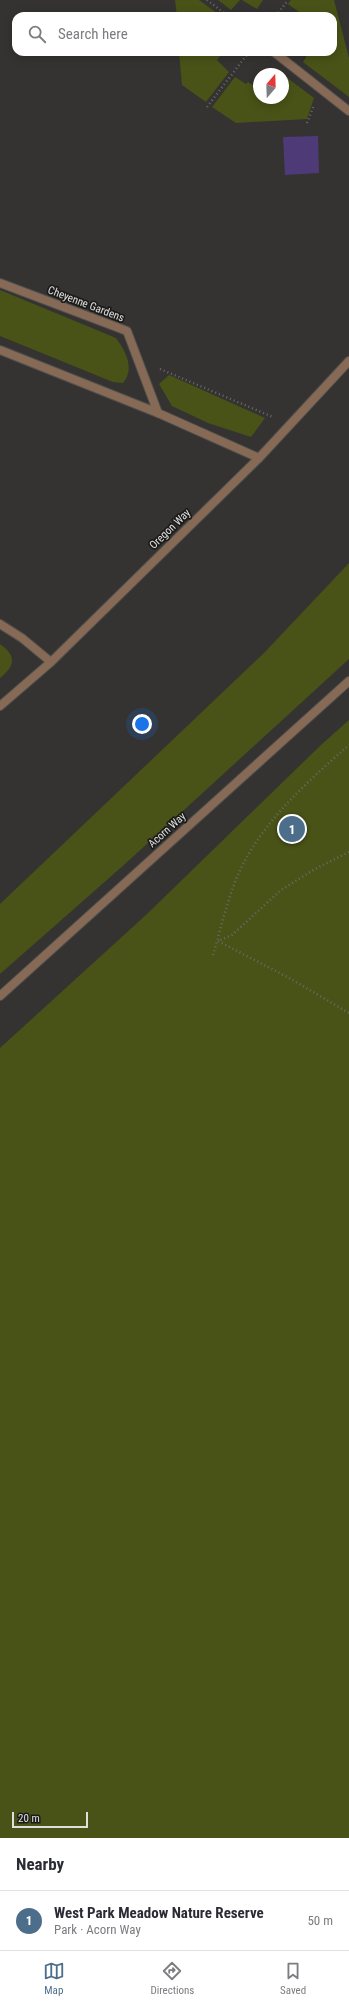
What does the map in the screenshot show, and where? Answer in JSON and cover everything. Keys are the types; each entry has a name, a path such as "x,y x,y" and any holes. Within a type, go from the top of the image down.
{"street":[{"path":"279,56 349,111"},
{"name":"Cheyenne Gardens","path":"0,283 127,332 158,413"},
{"path":"0,350 158,413 259,458"},
{"name":"Oregon Way","path":"0,706 51,662 259,458 349,361"},
{"path":"0,624 22,638 51,662"},
{"name":"Acorn Way","path":"0,996 349,681"}],"path":[{"path":"207,0 223,12"},
{"path":"279,12 288,0"},
{"path":"207,107 246,56"},
{"path":"137,359 290,424"},
{"path":"213,955 236,881 262,834 316,774 349,745"},
{"path":"218,941 232,935 281,890 315,869 349,852"},
{"path":"218,941 291,979 349,1013"}],"green space":[{"path":"175,0 199,0 216,12 176,12"},
{"path":"218,0 240,0 231,10"},
{"path":"242,0 263,0 257,9"},
{"path":"291,0 334,0 349,58 349,97 303,62 307,56 337,56 337,12 299,12 288,4"},
{"path":"179,56 220,56 217,60 229,72 206,102 182,85"},
{"path":"235,77 246,84 248,82 253,85 253,104 289,104 289,79 314,98 307,119 236,123 212,107"},
{"path":"0,290 116,338 126,354 129,366 127,377 123,383 113,382 0,336"},
{"path":"169,375 265,418 251,437 208,423 172,406 159,384"},
{"path":"349,563 349,659 125,864 0,974 0,904 264,653"},
{"path":"0,644 9,653 12,661 9,669 0,678"},
{"path":"349,720 349,1838 0,1838 0,1048 147,914 322,744"}],"building":[{"path":"318,136 319,173 285,175 283,137"}],"place":[{"name":"West Park Meadow Nature Reserve","path":"292,829"}]}
